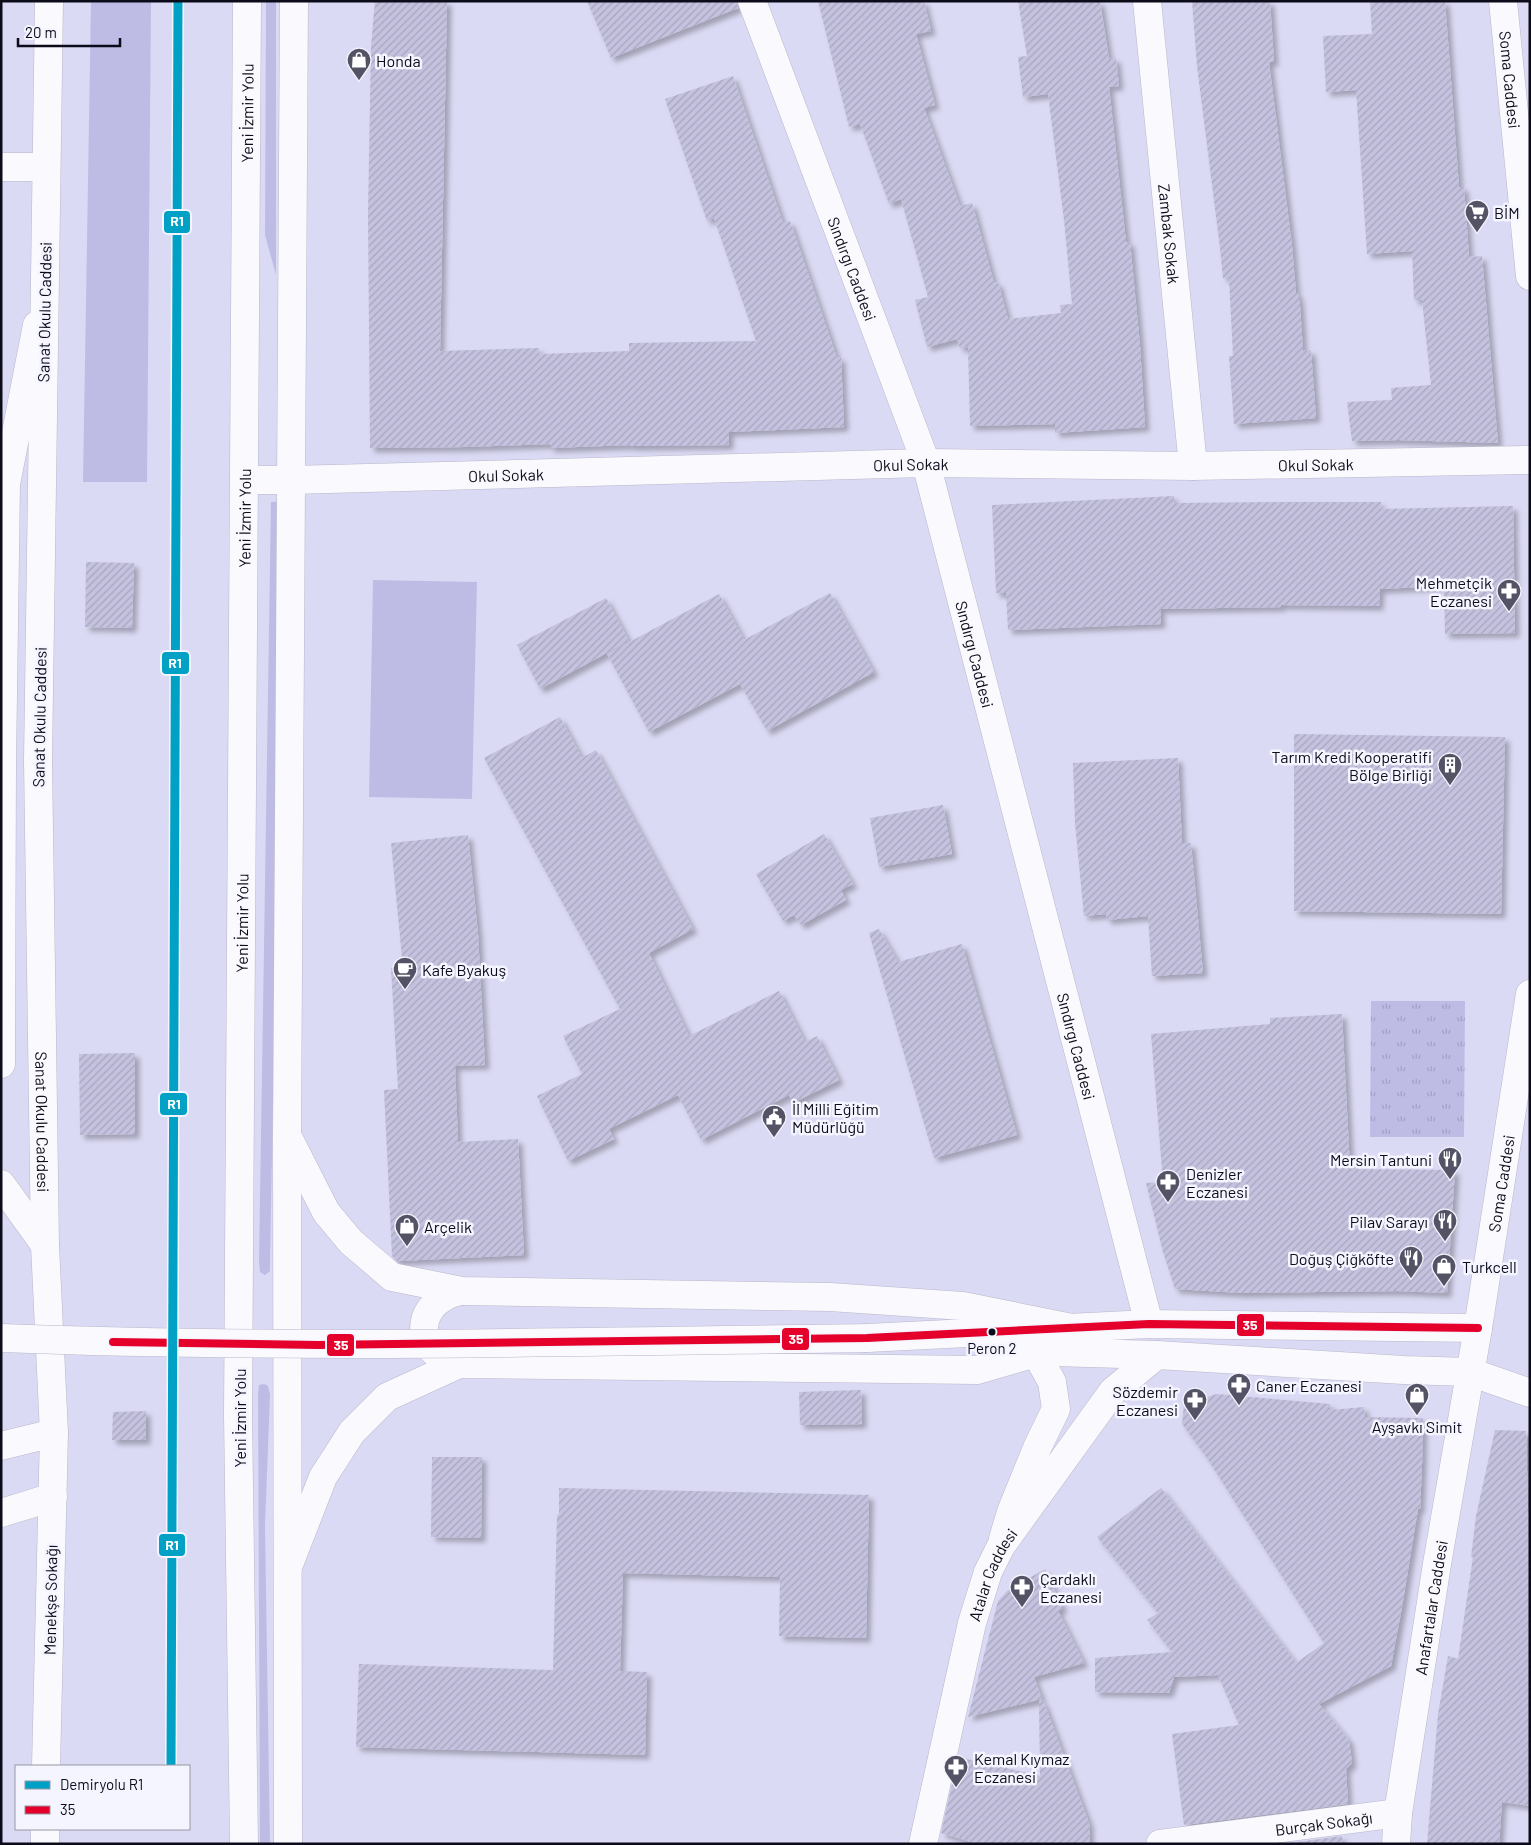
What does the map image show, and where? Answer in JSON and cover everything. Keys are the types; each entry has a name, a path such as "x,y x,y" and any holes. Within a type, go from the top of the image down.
{"main road":[{"name":"Sanat Okulu Caddesi","path":"49,1 38,761 46,1244 54,1433"},
{"name":"Yeni İzmir Yolu","path":"244,1844 238,1415 247,1"},
{"path":"288,1844 288,1135 294,1"},
{"name":"Sındırgı Caddesi","path":"752,1 926,463 1150,1324"},
{"name":"Zambak Sokak","path":"1147,1 1193,466"},
{"name":"Soma Caddesi","path":"1503,1 1530,276"},
{"path":"1,167 46,167"},
{"path":"1,1064 4,484 44,294"},
{"name":"Okul Sokak","path":"244,480 926,463 1193,466 1530,460"},
{"path":"4,484 42,484"},
{"name":"Soma Caddesi","path":"1470,1372 1530,994"},
{"path":"288,1135 326,1212 351,1242 392,1278 462,1291 830,1297 963,1306 1072,1328"},
{"path":"1,1184 46,1244"},
{"path":"462,1291 450,1293 439,1300 430,1308 425,1320 428,1344 436,1354 446,1361 458,1364 977,1370 1036,1353"},
{"path":"1,1338 141,1344 318,1345 867,1338 1150,1324 1478,1328"},
{"path":"867,1338 1036,1353 1157,1355 1404,1370 1470,1372 1530,1392"},
{"path":"1001,1546 1011,1512 1037,1448 1056,1409 1052,1382 1036,1353"},
{"name":"Atalar Caddesi","path":"926,1843 972,1623 988,1572 1001,1546 1113,1391 1157,1355"},
{"path":"287,1569 322,1477 352,1432 387,1397 458,1364"},
{"name":"Anafartalar Caddesi","path":"1396,1844 1398,1813 1437,1564 1470,1372"},
{"path":"1,1446 54,1433"},
{"name":"Menekşe Sokağı","path":"46,1765 54,1433"},
{"path":"1,1513 53,1497"},
{"name":"Burçak Sokağı","path":"1160,1844 1398,1813"},
{"path":"44,1844 45,1830"}],"green space":[{"path":"91,1 151,1 147,482 83,482"},
{"path":"266,1 276,1 276,275 265,235"},
{"path":"284,501 270,1271 265,1275 260,1272 259,1262 271,502"},
{"path":"373,580 477,582 472,799 369,797"},
{"path":"1371,1001 1465,1001 1464,1137 1370,1137"},
{"path":"264,1384 268,1386 270,1395 265,1526 270,1844 260,1844 258,1394 259,1385"}],"building":[{"path":"375,1 447,1 440,351 539,348 539,354 629,351 629,343 756,341 714,218 707,221 665,99 733,76 783,223 790,221 837,358 841,357 844,427 729,432 729,445 630,445 550,448 550,444 370,448 368,213 371,46"},
{"path":"587,1 737,1 738,8 611,58"},
{"path":"818,1 924,1 931,31 916,34 935,105 924,108 960,206 972,203 994,283 998,282 1008,319 1061,313 1060,305 1072,304 1064,220 1048,94 1023,97 1018,57 1027,56 1018,1 1100,1 1109,59 1116,58 1119,86 1109,87 1126,242 1130,242 1140,346 1145,427 1055,433 1055,424 970,426 968,347 960,348 957,339 927,347 915,300 928,297 901,199 889,204 860,124 849,127"},
{"path":"1192,1 1270,1 1274,62 1269,62 1296,293 1298,293 1300,306 1303,351 1311,350 1316,418 1234,424 1229,356 1233,356 1229,278 1223,278 1197,66"},
{"path":"1370,1 1445,1 1459,187 1464,187 1469,257 1482,256 1498,443 1398,440 1352,441 1347,402 1392,400 1391,388 1431,385 1422,300 1414,300 1412,251 1367,254 1356,90 1326,92 1323,36 1372,34"},
{"path":"1174,496 1174,503 1381,502 1380,509 1513,506 1515,633 1445,634 1444,586 1380,589 1379,606 1281,605 1281,607 1160,609 1161,624 1008,630 1006,593 996,593 992,505"},
{"path":"86,562 134,563 132,628 85,627"},
{"path":"830,593 874,672 767,731 740,684 649,732 607,654 719,594 744,640"},
{"path":"606,598 629,641 540,689 517,645"},
{"path":"560,717 582,758 596,750 693,929 649,953 689,1036 779,991 805,1042 817,1036 839,1080 793,1103 789,1095 701,1140 678,1095 609,1129 614,1139 568,1161 537,1096 582,1074 563,1036 620,1009 484,758"},
{"path":"1294,734 1505,737 1501,914 1294,911"},
{"path":"1178,758 1182,844 1191,843 1203,973 1152,976 1148,916 1107,920 1106,914 1084,916 1075,823 1073,763"},
{"path":"943,805 952,854 879,867 870,818"},
{"path":"824,834 853,884 841,890 846,900 801,925 794,915 783,921 756,874"},
{"path":"468,835 478,934 485,1065 455,1066 458,1142 518,1139 524,1255 397,1261 392,1256 384,1090 398,1089 391,968 403,968 391,843"},
{"path":"879,929 898,962 962,944 1017,1135 934,1158 869,933"},
{"path":"1342,1014 1350,1169 1455,1170 1447,1293 1398,1291 1242,1293 1175,1289 1163,1252 1146,1183 1163,1182 1151,1034 1270,1024 1270,1018"},
{"path":"135,1053 135,1134 80,1135 79,1054"},
{"path":"861,1390 862,1424 800,1425 799,1392"},
{"path":"1217,1394 1330,1404 1330,1410 1364,1407 1365,1417 1423,1418 1420,1509 1418,1509 1391,1666 1319,1704 1349,1740 1352,1763 1346,1769 1348,1804 1184,1825 1172,1734 1239,1725 1218,1675 1174,1677 1169,1693 1095,1692 1095,1658 1172,1652 1147,1620 1158,1613 1097,1537 1161,1488 1296,1663 1324,1643 1207,1458 1182,1424 1184,1404"},
{"path":"146,1411 146,1440 112,1440 113,1412"},
{"path":"1495,1430 1526,1431 1530,1588 1530,1806 1502,1802 1499,1844 1427,1844 1438,1714 1448,1656 1458,1659 1473,1557 1471,1557 1476,1516"},
{"path":"432,1457 482,1457 481,1538 431,1537"},
{"path":"559,1488 869,1495 866,1638 779,1636 780,1577 623,1573 620,1671 647,1672 645,1755 356,1747 359,1664 553,1670"},
{"path":"1045,1569 1063,1608 1058,1611 1084,1663 1034,1677 1042,1699 968,1717 998,1601 1007,1591"},
{"path":"1043,1700 1089,1823 1090,1844 978,1844 941,1833 958,1757 1040,1776 1039,1701"},
{"path":"1342,1836 1342,1844 1283,1844"}],"rail line":[{"name":"R1","path":"171,1765 178,1"}],"transit line":[{"name":"35","path":"113,1342 318,1345 867,1338 1149,1324 1478,1328"}],"place":[{"name":"Honda","path":"359,81"},
{"name":"BİM","path":"1477,233"},
{"name":"Mehmetçik Eczanesi","path":"1509,612"},
{"name":"Tarım Kredi Kooperatifi Bölge Birliği","path":"1450,786"},
{"name":"Kafe Byakuş","path":"405,990"},
{"name":"İl Milli Eğitim Müdürlüğü","path":"774,1138"},
{"name":"Mersin Tantuni","path":"1450,1180"},
{"name":"Denizler Eczanesi","path":"1168,1203"},
{"name":"Pilav Sarayı","path":"1445,1242"},
{"name":"Arçelik","path":"407,1247"},
{"name":"Doğuş Çiğköfte","path":"1411,1279"},
{"name":"Turkcell","path":"1444,1287"},
{"name":"Peron 2","path":"992,1332"},
{"name":"Caner Eczanesi","path":"1239,1406"},
{"name":"Ayşavkı Simit","path":"1417,1416"},
{"name":"Sözdemir Eczanesi","path":"1195,1421"},
{"name":"Çardaklı Eczanesi","path":"1022,1608"},
{"name":"Kemal Kıymaz Eczanesi","path":"956,1788"}]}
